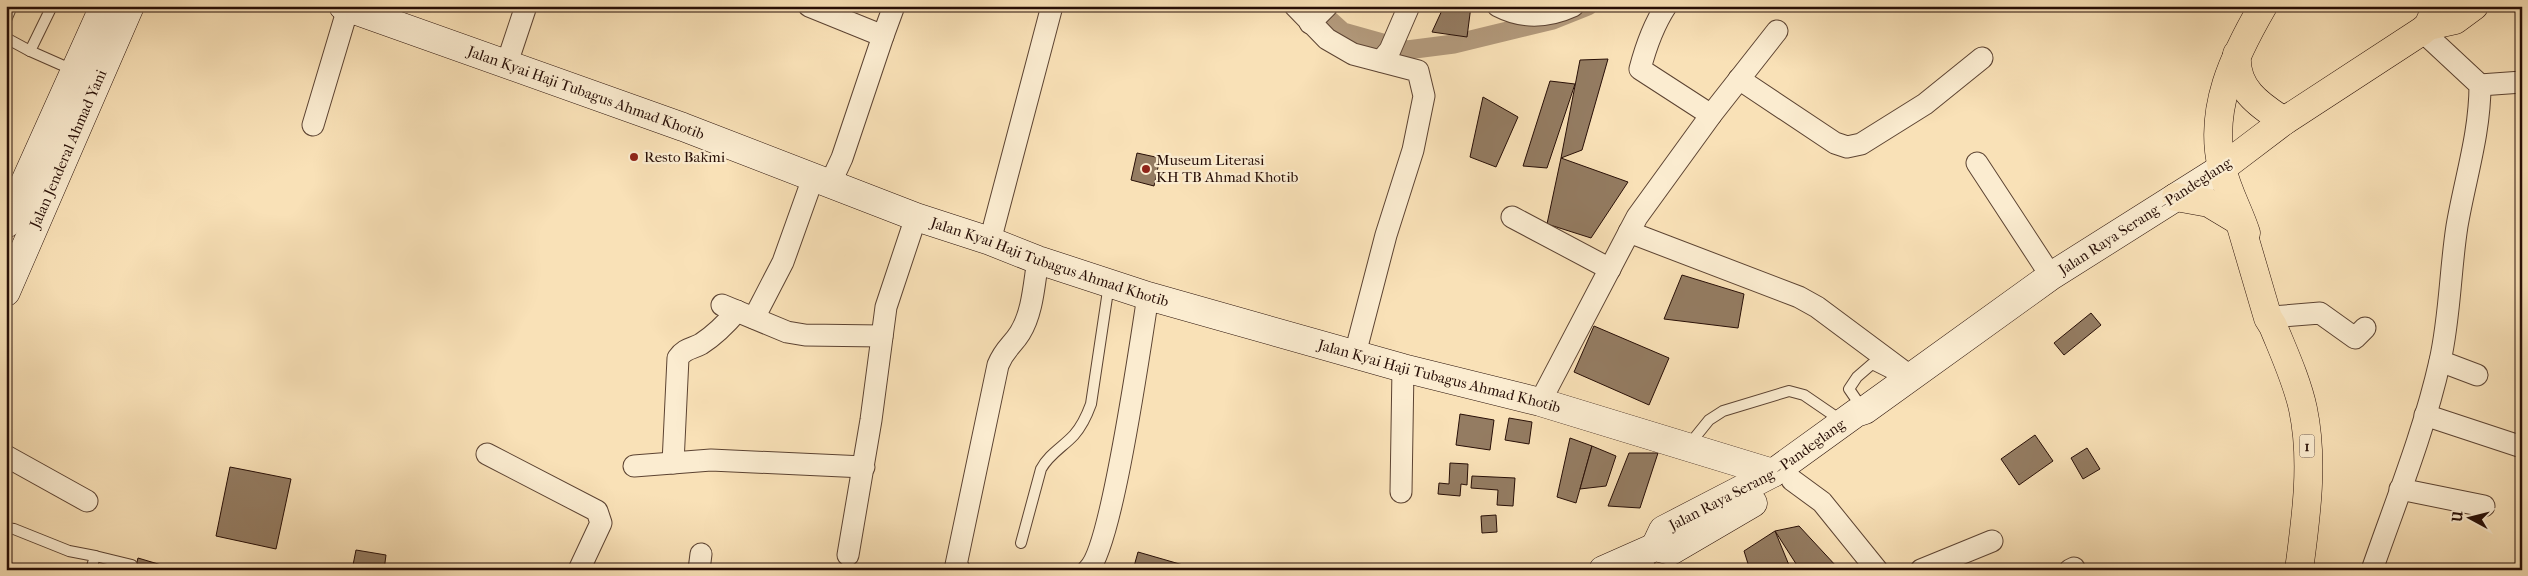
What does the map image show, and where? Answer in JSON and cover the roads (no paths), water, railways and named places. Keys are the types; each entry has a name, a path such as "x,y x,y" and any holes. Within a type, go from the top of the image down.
{"highway":[{"path":"2263,6 2238,50 2218,120 2222,168 2240,219 2268,318 2273,322"},
{"name":"Jalan Raya Serang - Pandeglang","path":"2222,168 2278,126 2429,21 2455,20 2474,6"},
{"path":"2238,50 2236,68 2241,82 2278,126 2246,175 2240,219"},
{"path":"2176,197 2209,203 2240,219"},
{"name":"1","path":"2273,322 2298,390 2306,426 2307,495 2301,569"}],"street":[{"name":"Jalan Jenderal Ahmad Yani","path":"6,224 104,6"},
{"name":"Jalan Jenderal Ahmad Yani","path":"6,292 130,6"},
{"path":"506,66 526,6"},
{"path":"809,6 883,36"},
{"path":"673,463 678,358 683,350 700,345 724,326 783,262 822,181 842,158 894,6"},
{"path":"990,241 1052,6"},
{"path":"1295,6 1319,15 1326,39 1353,54 1385,55 1418,70 1424,96 1412,150 1386,235 1355,354"},
{"path":"1385,55 1409,6"},
{"path":"1498,6 1531,16 1562,11 1574,6"},
{"path":"1666,6 1654,27 1640,69 1711,115"},
{"path":"313,125 345,7"},
{"name":"Jalan Kyai Haji Tubagus Ahmad Khotib","path":"345,7 683,128 916,217 1148,296 1404,368 1540,402 1783,476"},
{"path":"2372,570 2425,415 2440,361 2457,226 2477,133 2480,85 2429,21"},
{"path":"1540,402 1629,232 1711,115 1777,31"},
{"path":"1739,79 1835,143 1846,147 1861,144 1925,104 1982,58"},
{"path":"2480,85 2522,82"},
{"path":"1976,163 2051,276"},
{"name":"Jalan Raya Serang - Pandeglang","path":"1603,570 1650,556 1663,530 1783,476 1854,416 2051,276 2222,168"},
{"path":"848,555 864,468 886,307 916,217"},
{"path":"1512,217 1610,269"},
{"path":"1629,232 1799,297 1817,307 1907,380"},
{"path":"960,570 956,565 998,365 1005,348 1020,334 1026,321 1038,260"},
{"path":"1088,570 1098,553 1120,462 1148,296"},
{"path":"738,312 787,332 805,335 882,336"},
{"path":"2273,322 2320,313 2355,338 2365,328"},
{"path":"2440,361 2476,375"},
{"path":"1401,492 1404,368"},
{"path":"2425,415 2522,447"},
{"path":"487,454 596,510 601,523 579,570"},
{"path":"6,456 87,501"},
{"path":"634,466 712,460 864,468"},
{"path":"1783,476 1822,502 1877,570"},
{"path":"2400,490 2484,506"},
{"path":"1921,570 1992,541"}],"lane":[{"path":"6,20 12,6"},
{"path":"30,51 52,6"},
{"path":"6,38 30,51 76,71"},
{"path":"1021,542 1041,469 1047,459 1074,435 1084,421 1091,404 1109,283"},
{"path":"1687,447 1709,420 1723,411 1789,391 1804,395 1854,416"},
{"path":"6,528 14,529 69,551 132,565"},
{"path":"92,570 95,556"}],"waterway":[{"path":"1314,6 1343,32 1407,50 1454,44 1553,20 1588,6"}],"place":[{"name":"Resto Bakmi","path":"634,157"},
{"name":"Museum Literasi KH TB Ahmad Khotib","path":"1146,169"}]}
